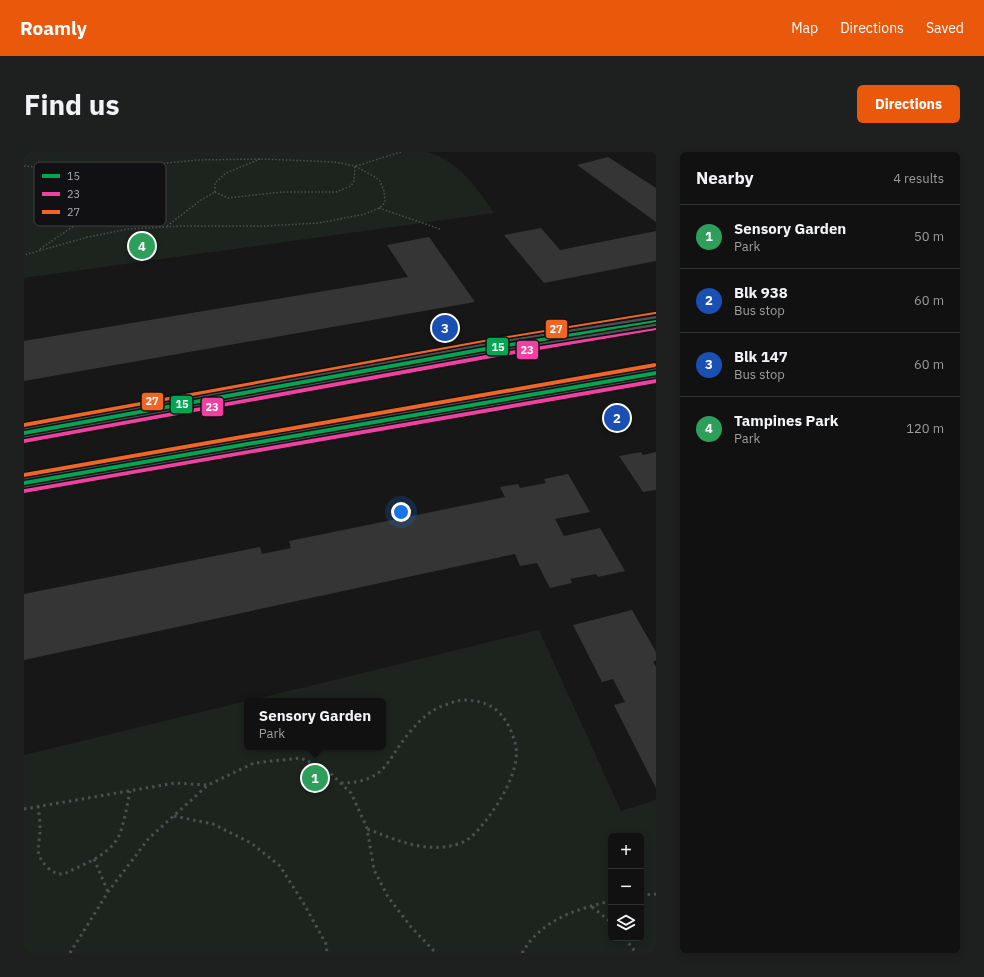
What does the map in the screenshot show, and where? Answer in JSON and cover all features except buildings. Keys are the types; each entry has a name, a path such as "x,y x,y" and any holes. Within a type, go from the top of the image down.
{"main road":[{"path":"24,433 496,347 656,321"},
{"path":"24,483 656,373"}],"path":[{"path":"355,166 401,152"},
{"path":"215,192 215,183 226,173 262,159"},
{"path":"24,255 106,233 145,228 274,226 322,223 371,212 379,208 385,201 382,186 375,177 355,166 335,162 262,159 166,163"},
{"path":"24,166 34,167"},
{"path":"215,192 228,198 238,198 282,192 336,192 351,186 354,181 355,166"},
{"path":"166,227 201,200 215,192"},
{"path":"379,208 440,229"},
{"path":"38,251 76,226"},
{"path":"341,783 357,783 376,775 389,762 408,733 422,718 442,705 463,699 483,702 500,710 511,728 517,747 511,778 498,805 480,827 463,842 442,848 423,848 367,828"},
{"path":"70,953 108,892 149,838 208,785 254,763 300,758 328,771 351,793 367,828 374,870 388,897 411,927 436,953"},
{"path":"24,809 175,783 208,785"},
{"path":"38,806 40,828 38,849 39,858 51,871 57,874 64,874 106,852 114,844 120,834 130,791"},
{"path":"174,816 213,824 251,843 280,866 304,904 326,944 327,953"},
{"path":"94,858 108,892"},
{"path":"644,895 656,894"},
{"path":"522,953 526,944 545,927 561,916 608,902"},
{"path":"592,907 608,920"},
{"path":"627,941 636,953"}],"shaded area":[{"path":"24,152 427,152 438,156 458,168 466,176 494,213 24,278"},
{"path":"539,630 621,811 656,800 656,953 24,953 24,755 244,702 244,750 386,750 386,698 260,698"}],"transit line":[{"name":"27","path":"24,425 495,339 655,313"},
{"name":"15","path":"24,433 496,347 656,321"},
{"name":"23","path":"25,441 497,355 656,329"},
{"name":"27","path":"24,475 655,365"},
{"name":"15","path":"24,483 656,373"},
{"name":"23","path":"25,491 656,381"}],"place":[{"name":"Tampines Park","path":"142,246"},
{"name":"Blk 147","path":"445,328"},
{"name":"Blk 938","path":"617,418"},
{"name":"Sensory Garden","path":"315,778"}]}
